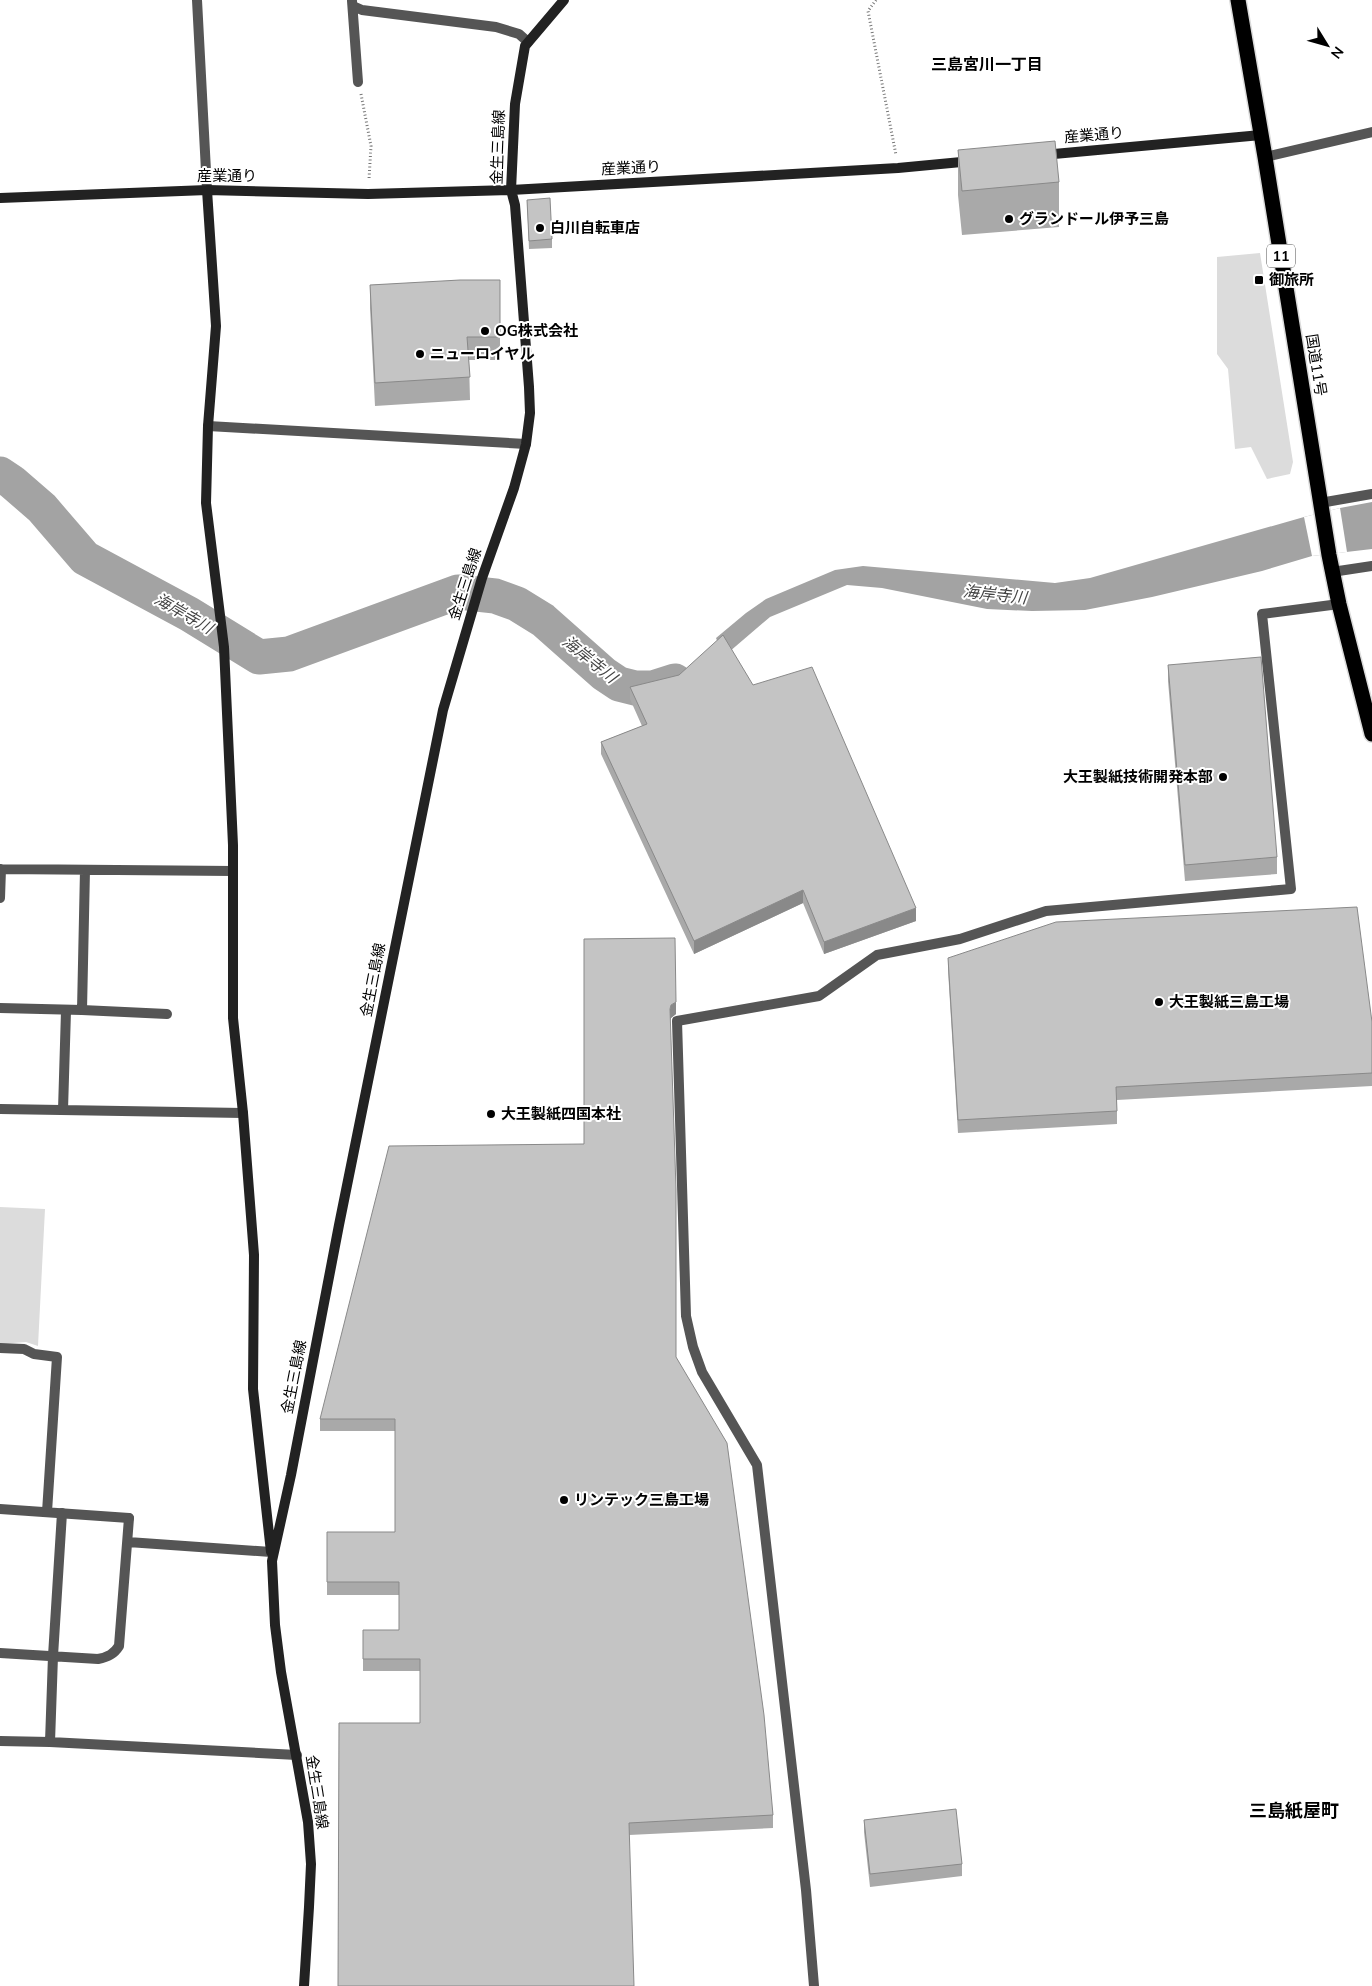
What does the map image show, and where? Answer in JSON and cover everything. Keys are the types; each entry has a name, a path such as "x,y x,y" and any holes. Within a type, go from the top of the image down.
{"highway":[{"name":"国道11号","path":"1238,0 1265,157 1320,508 1339,604 1372,734"}],"street":[{"path":"128,1542 272,1556 253,1389 254,1255 243,1113 233,1018 233,871 224,647 206,503 208,426 216,326 197,0"},
{"name":"金生三島線","path":"304,1986 310,1864 308,1822 280,1672 275,1624 272,1556 291,1475 339,1224 443,710 482,578 514,488 526,444 530,413 530,387 515,204 511,190 514,104 525,46 564,0"},
{"path":"352,3 362,10 496,27 519,34 528,42"},
{"path":"352,3 358,82"},
{"path":"1265,157 1372,132"},
{"name":"産業通り","path":"1036,156 1261,135"},
{"name":"産業通り","path":"0,198 207,190 368,194 511,190 898,168 986,160"},
{"path":"208,426 526,444"},
{"path":"1320,508 1372,494"},
{"path":"1332,572 1372,566"},
{"path":"814,1986 806,1890 757,1465 702,1372 693,1347 686,1316 677,1021 819,996 877,955 960,939 1046,911 1291,889 1262,614 1339,604"},
{"path":"0,898 1,869 233,871"},
{"path":"82,1010 85,870"},
{"path":"0,1008 167,1014"},
{"path":"63,1110 66,1011"},
{"path":"0,1109 243,1113"},
{"path":"0,1348 24,1349 34,1354 58,1357 46,1512"},
{"path":"0,1509 129,1518 119,1646 115,1652 106,1658 98,1659 0,1653"},
{"path":"50,1742 53,1656 62,1513"},
{"path":"0,1741 297,1755"}],"path":[{"path":"876,0 868,11 898,168"},
{"path":"358,82 371,146 368,194"}],"shaded area":[{"path":"1260,253 1293,462 1290,474 1267,479 1251,447 1235,449 1228,369 1217,354 1217,257"},
{"path":"0,1207 45,1209 38,1346 26,1342 0,1344"}],"water":[{"path":"1372,502 1372,549 1312,556 1262,571 1152,597 1085,610 1032,611 987,609 882,588 847,585 770,617 729,652 718,643 716,638 766,599 835,570 863,566 1055,583 1090,578 1304,517"}],"pier":[{"path":"1340,508 1347,552 1312,556 1304,517"}],"building":[{"path":"1055,141 1059,182 962,191 958,150"},
{"name":"白川自転車店","path":"550,198 552,239 529,241 527,200"},
{"name":"ニューロイヤル","path":"460,280 500,280 500,337 467,337 470,377 375,383 370,285"},
{"path":"723,635 753,685 812,667 916,908 824,942 803,890 694,941 601,742 647,724 630,687 679,675"},
{"name":"大王製紙技術開発本部","path":"1261,657 1277,857 1185,865 1168,665"},
{"name":"大王製紙三島工場","path":"1357,907 1372,1022 1372,1073 1116,1087 1117,1111 958,1120 948,958 1056,922"},
{"name":"リンテック三島工場","path":"675,938 676,1002 671,1005 670,1009 676,1189 676,1357 727,1443 764,1715 773,1815 629,1823 634,1986 338,1986 339,1723 420,1723 420,1659 363,1659 363,1630 399,1630 399,1582 327,1582 327,1532 395,1532 395,1419 320,1419 389,1146 584,1144 584,939"},
{"path":"956,1809 962,1864 870,1874 864,1820"}],"waterway":[{"name":"海岸寺川","path":"0,474 42,508 85,558 189,614 259,657 289,654 458,592 495,596 517,604 543,620 604,674 619,684 635,688 653,688 675,681"}],"place":[{"name":"グランドール伊予三島","path":"1009,219"},
{"name":"白川自転車店","path":"540,228"},
{"name":"御旅所","path":"1259,280"},
{"name":"OG株式会社","path":"485,331"},
{"name":"ニューロイヤル","path":"420,354"},
{"name":"大王製紙技術開発本部","path":"1223,777"},
{"name":"大王製紙三島工場","path":"1159,1002"},
{"name":"大王製紙四国本社","path":"491,1114"},
{"name":"リンテック三島工場","path":"564,1500"}],"district":[{"name":"三島宮川一丁目","path":"987,64"},
{"name":"三島紙屋町","path":"1294,1811"}]}
